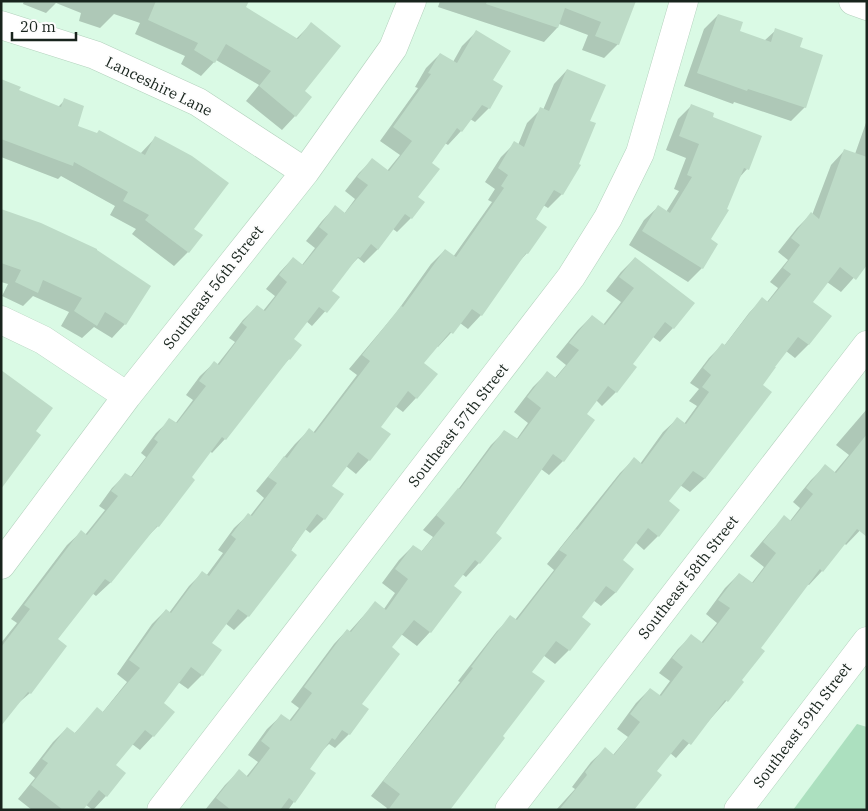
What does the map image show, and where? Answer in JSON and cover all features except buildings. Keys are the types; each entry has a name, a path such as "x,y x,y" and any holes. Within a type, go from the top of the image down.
{"street":[{"name":"Southeast 56th Street","path":"1,565 127,396 304,172 393,48 412,1"},
{"name":"Southeast 57th Street","path":"161,810 572,277 608,218 640,153 684,1"},
{"path":"853,1 867,6"},
{"name":"Lanceshire Lane","path":"1,26 94,55 198,102 304,172"},
{"path":"1,320 43,340 127,396"},
{"name":"Southeast 58th Street","path":"509,810 867,345"},
{"name":"Southeast 59th Street","path":"738,810 867,641"}],"green space":[{"path":"857,724 867,727 867,810 793,810"}]}
